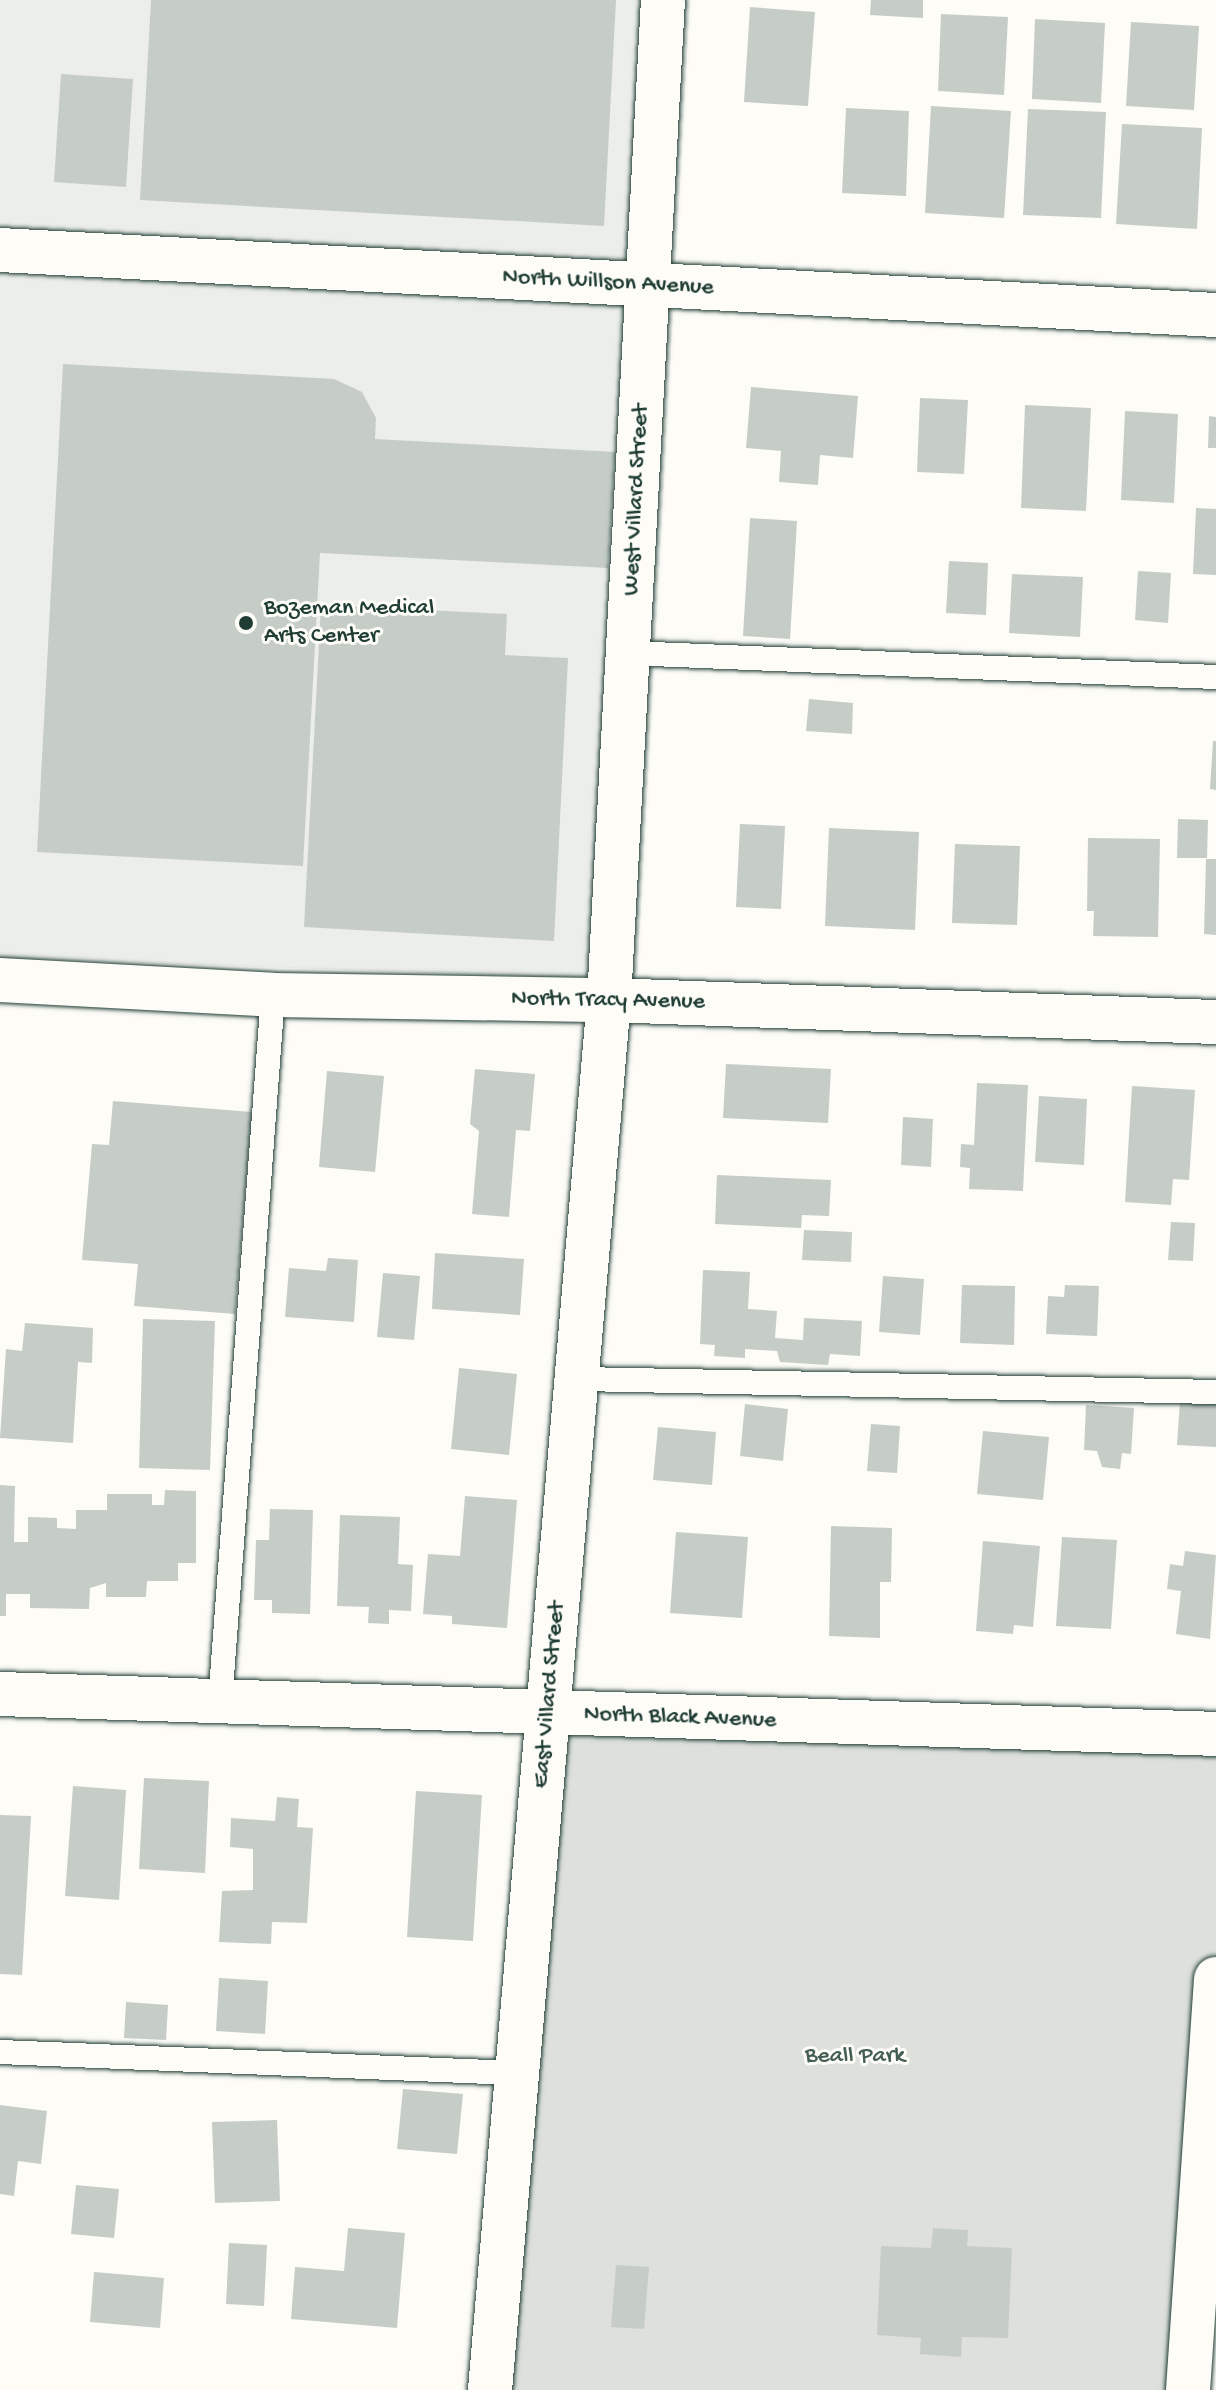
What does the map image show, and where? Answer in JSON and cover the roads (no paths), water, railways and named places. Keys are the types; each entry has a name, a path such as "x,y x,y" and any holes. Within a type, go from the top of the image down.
{"street":[{"name":"West Villard Street","path":"609,1000 663,0"},
{"name":"North Willson Avenue","path":"0,250 1216,315"},
{"name":"North Tracy Avenue","path":"0,980 273,995 609,1000 1216,1022"},
{"name":"East Villard Street","path":"490,2390 515,2073 580,1379 609,1000"},
{"name":"North Black Avenue","path":"0,1694 548,1715 1216,1734"},
{"path":"1188,2390 1211,2099 1216,1979"}],"lane":[{"path":"628,653 1216,677"},
{"path":"220,1703 273,995"},
{"path":"580,1379 1216,1392"},
{"path":"0,2052 515,2073"}],"place":[{"name":"Bozeman Medical Arts Center","path":"246,623"}],"park label":[{"name":"Beall Park","path":"855,2057"}]}
